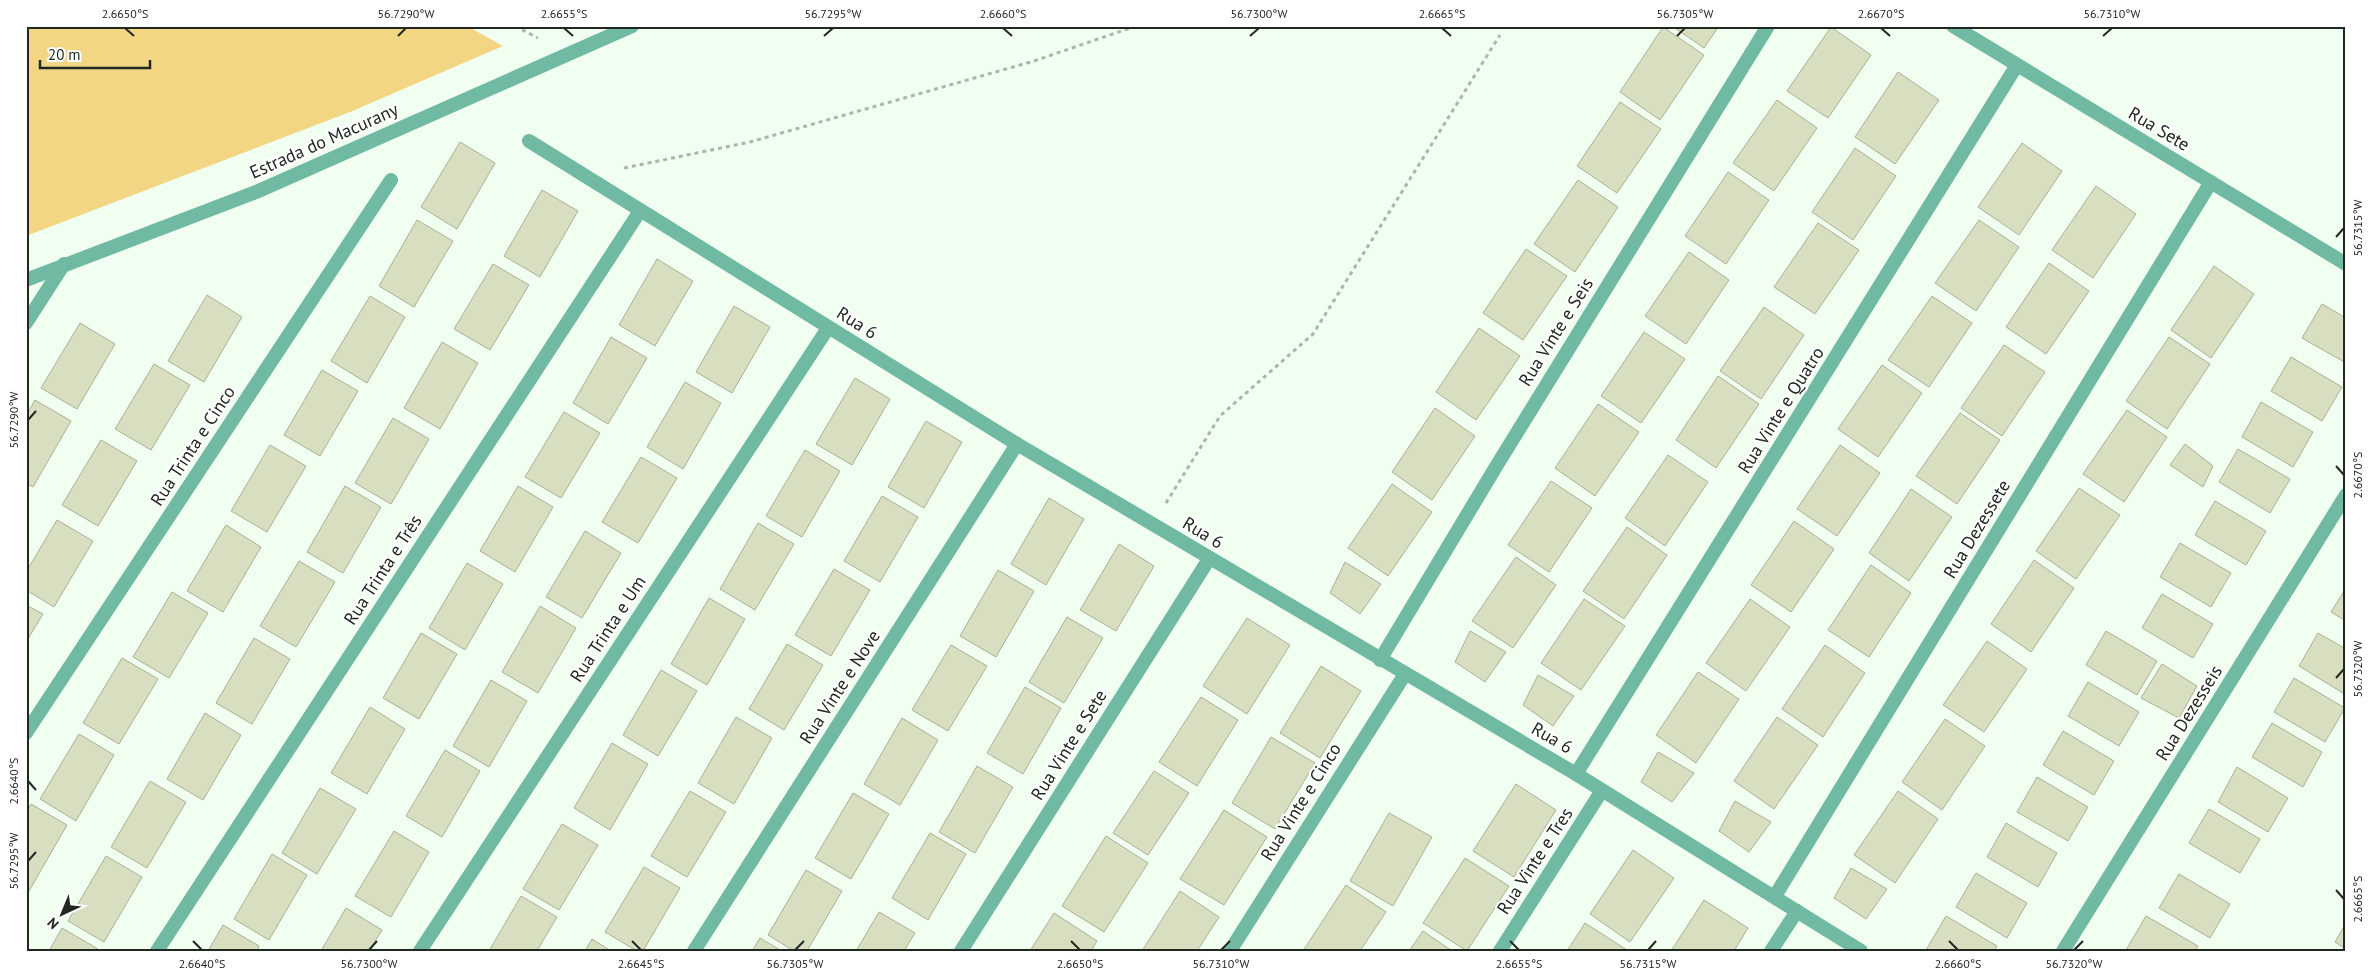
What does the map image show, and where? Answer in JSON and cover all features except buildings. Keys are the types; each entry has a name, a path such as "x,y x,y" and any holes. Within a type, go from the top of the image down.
{"street":[{"name":"Estrada do Macurany","path":"26,280 256,192 632,26"},
{"name":"Rua Vinte e Seis","path":"1380,660 1496,465 1768,26"},
{"name":"Rua Sete","path":"1953,26 2346,264"},
{"name":"Rua Vinte e Quatro","path":"1576,774 2017,65"},
{"name":"Rua 6","path":"529,141 1017,444 1576,774 1601,792 1775,896 1861,951"},
{"name":"Rua Trinta e Cinco","path":"26,733 391,180"},
{"name":"Rua Dezessete","path":"1775,896 2212,182"},
{"name":"Rua Trinta e Três","path":"157,951 640,211"},
{"path":"26,323 64,264"},
{"name":"Rua Trinta e Um","path":"420,951 828,328"},
{"name":"Rua Vinte e Nove","path":"694,951 1017,444"},
{"name":"Rua Dezesseis","path":"2063,951 2346,495"},
{"name":"Rua Vinte e Sete","path":"961,951 1209,559"},
{"name":"Rua Vinte e Cinco","path":"1230,951 1405,674"},
{"name":"Rua Vinte e Tres","path":"1500,951 1601,792"},
{"path":"1772,951 1797,911"}],"path":[{"path":"515,26 539,39"},
{"path":"584,176 750,142 1034,61 1136,26"},
{"path":"1153,525 1220,416 1313,334 1500,35"}],"shaded area":[{"path":"26,26 467,26 503,46 350,112 26,236"}]}
